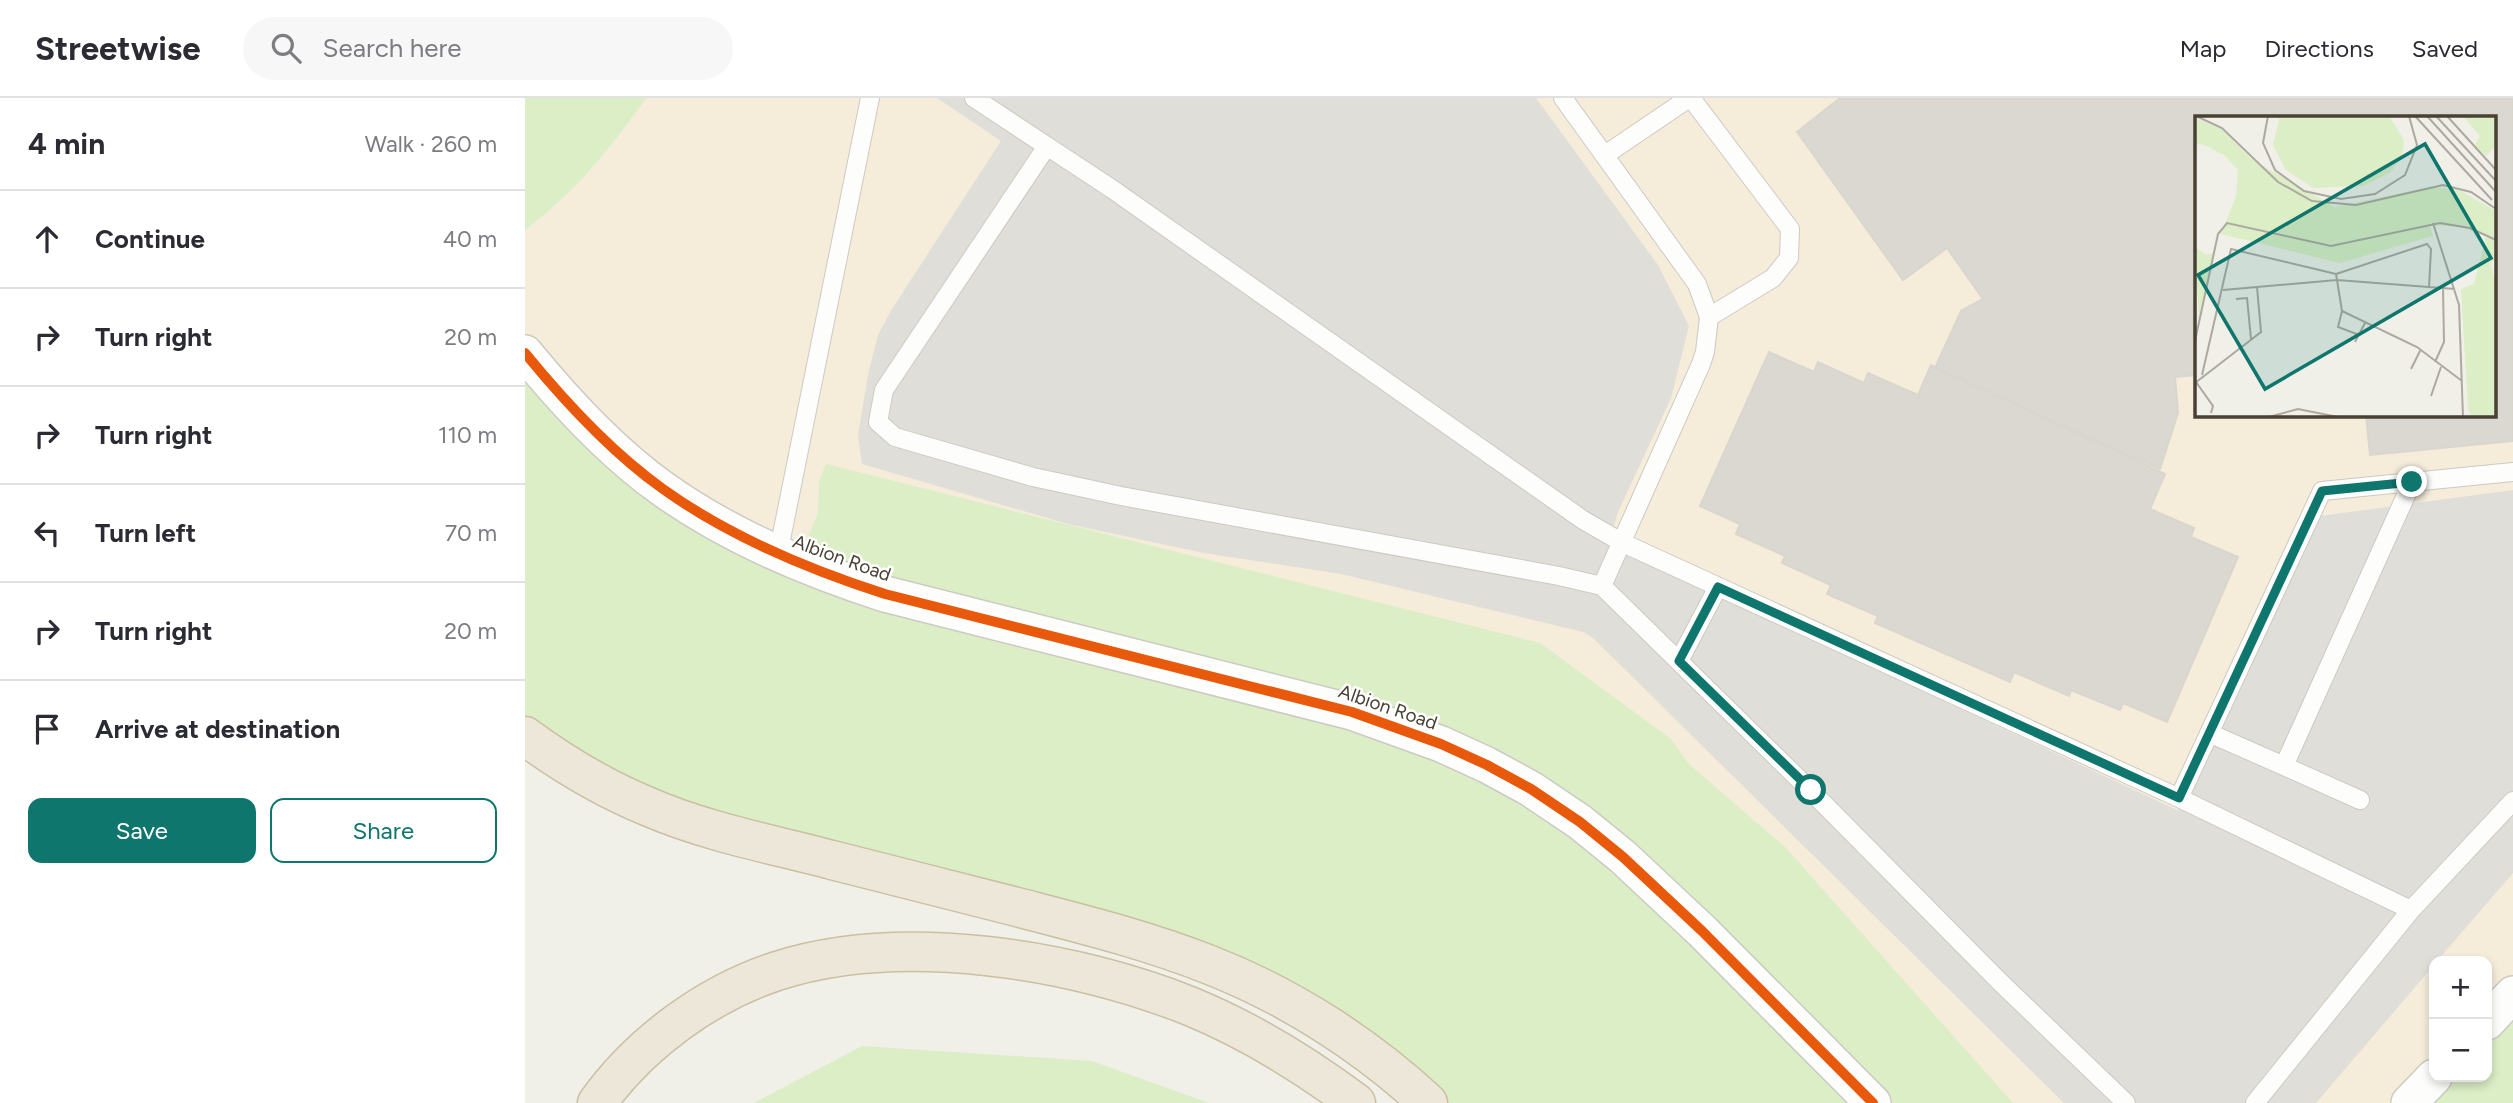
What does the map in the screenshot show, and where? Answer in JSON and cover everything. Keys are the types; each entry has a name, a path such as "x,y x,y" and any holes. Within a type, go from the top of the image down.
{"highway":[{"path":"525,736 564,763 622,795 701,825 1099,928 1212,966 1317,1020 1382,1064 1428,1103"},
{"path":"597,1103 644,1050 723,994 778,971 809,963 842,957 904,954 966,956 1048,965 1158,995 1193,1008 1259,1040 1324,1079 1356,1103"}],"street":[{"name":"Albion Road","path":"525,353 586,422 661,488 709,519 778,554 885,594 1352,712 1441,744 1487,765 1541,795 1623,857 1702,931 1873,1103"},
{"path":"2490,1019 2513,994"},
{"path":"2409,1103 2429,1082"}],"lane":[{"path":"778,554 870,98"},
{"path":"974,98 1112,189 1583,520 1718,587 2179,798 2411,910"},
{"path":"1563,98 1697,284 1709,317 1701,364 1602,586"},
{"path":"1605,155 1690,98 1790,229 1789,258 1773,278 1709,317"},
{"path":"1047,146 884,390 878,422 895,437 1058,482 1602,586 1811,790 1999,981 2126,1103"},
{"path":"2179,798 2322,491 2513,471"},
{"path":"2284,766 2412,482"},
{"path":"1679,661 1718,587"},
{"path":"2209,733 2360,800"},
{"path":"2255,1103 2411,910 2513,801"}],"shaded area":[{"path":"646,98 2513,98 2513,994 2492,1016 2492,956 2429,956 2429,1079 2405,1103 2013,1103 1785,847 1689,764 1671,739 819,482 818,512 801,553 695,495 613,427 525,336 525,230 553,209 621,134"},
{"path":"937,98 1536,98 1658,265 1689,326 1671,398 1618,512 1608,544 2177,810 2320,516 2513,490 2513,873 2441,956 2429,956 2429,971 2316,1103 2064,1103 1593,638 1583,632 1341,574 1204,553 1068,524 862,464 858,435 878,335 1001,141"}],"green space":[{"path":"525,98 646,98 591,169 525,230"},
{"path":"525,336 613,427 695,495 801,553 818,513 819,482 826,464 1540,643 1671,739 1689,764 1785,847 2013,1103 1441,1103 1356,1032 669,805 525,718"},
{"path":"2513,994 2513,1103 2405,1103 2429,1081 2492,1082 2492,1016"},
{"path":"862,1046 1092,1061 1209,1103 754,1103"}],"building":[{"path":"1840,98 2513,98 2513,441 2370,455 2366,416 2495,416 2495,116 2195,116 2195,375 2175,377 2178,413 2160,469 1935,368 1961,311 1983,299 1947,248 1903,280 1797,132"},
{"path":"1769,352 1814,372 1818,362 1864,383 1868,373 1918,395 1931,365 2165,474 2150,509 2194,528 2191,537 2238,557 2167,722 2123,703 2120,710 2071,690 2069,696 2014,672 2010,682 1875,623 1878,616 1827,594 1831,585 1782,563 1785,556 1736,534 1740,524 1700,506"}],"cycle path":[{"path":"525,353 589,426 644,475 715,522 770,550 885,594 1352,712 1441,744 1531,789 1580,822 1623,857 1702,931 1873,1103"}],"route":[{"path":"1811,790 1679,661 1718,587 2179,798 2322,491 2412,482"}]}
